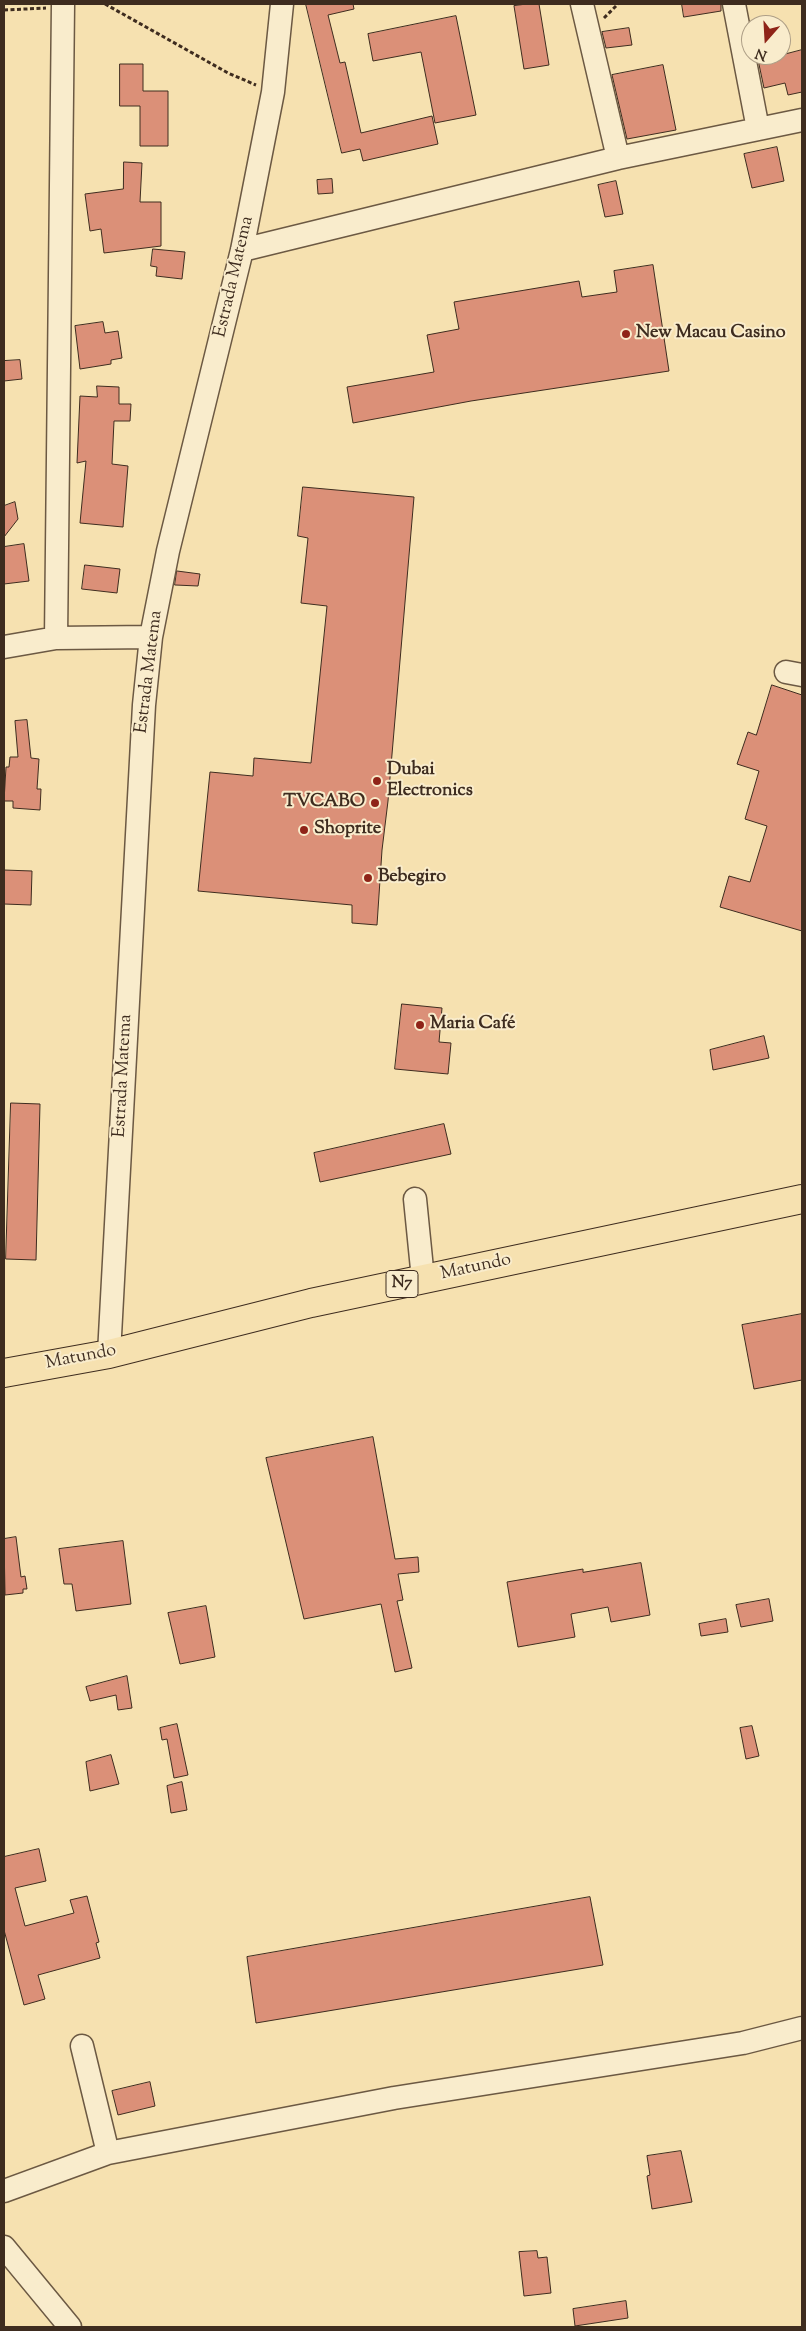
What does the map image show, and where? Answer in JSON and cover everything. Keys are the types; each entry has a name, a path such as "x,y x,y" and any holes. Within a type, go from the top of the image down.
{"main road":[{"name":"Matundo","path":"4,1373 109,1354 310,1303 802,1199"}],"street":[{"path":"56,638 63,4"},
{"name":"Estrada Matema","path":"109,1354 144,705 150,637 168,551 242,250 274,92 282,4"},
{"path":"582,4 618,158"},
{"path":"734,4 758,129"},
{"path":"242,250 618,158 802,120"},
{"path":"4,647 56,638 150,637"},
{"path":"415,1199 423,1279"},
{"path":"4,2191 108,2153 394,2098 743,2043 802,2028"},
{"path":"82,2046 108,2153"},
{"path":"4,2247 70,2327"}],"path":[{"path":"105,4 228,73 274,92"}],"building":[{"path":"306,4 353,4 354,9 328,15 340,63 345,62 361,133 432,116 438,144 363,161 360,149 342,153"},
{"path":"539,4 549,65 524,69 514,6"},
{"path":"682,4 721,4 721,11 684,17"},
{"path":"456,16 476,115 435,123 421,52 373,61 368,34"},
{"path":"629,28 632,45 606,48 602,32"},
{"path":"802,50 802,92 788,95 785,83 764,88 759,65 791,65 791,53"},
{"path":"120,64 143,64 143,91 168,91 168,146 140,146 140,106 120,106"},
{"path":"663,65 676,130 627,139 612,75"},
{"path":"777,147 784,181 752,188 744,154"},
{"path":"124,162 142,163 140,202 161,202 161,246 104,253 101,229 90,231 85,194 123,189"},
{"path":"332,179 333,193 318,194 317,180"},
{"path":"616,181 623,214 605,217 598,185"},
{"path":"153,249 185,252 182,279 156,276 157,267 151,266"},
{"path":"653,265 669,371 471,401 353,423 347,387 434,372 427,335 459,329 454,302 579,281 582,297 617,292 614,271"},
{"path":"103,322 105,333 118,331 122,358 111,360 111,364 80,369 75,326"},
{"path":"20,360 22,379 4,381 4,361"},
{"path":"97,386 119,387 119,404 131,404 130,421 114,421 112,464 128,466 123,527 80,523 86,461 77,463 80,396 97,397"},
{"path":"303,487 414,497 377,925 352,923 352,905 198,891 210,772 253,776 254,758 311,763 327,606 301,603 308,538 298,536"},
{"path":"15,502 18,519 4,537 4,506"},
{"path":"24,544 29,581 4,584 4,547"},
{"path":"85,565 120,569 117,593 82,589"},
{"path":"177,571 200,574 198,586 175,585"},
{"path":"772,685 802,695 802,931 720,907 729,876 750,882 767,826 745,819 759,771 737,764 748,732 756,735"},
{"path":"27,720 31,758 39,759 37,789 41,789 40,810 13,808 13,801 4,801 6,767 9,767 10,757 18,757 15,721"},
{"path":"4,870 32,871 31,905 4,904"},
{"name":"Maria Café","path":"402,1004 442,1008 439,1042 451,1043 448,1074 395,1069"},
{"path":"764,1036 769,1058 713,1070 710,1050"},
{"path":"11,1103 40,1104 36,1260 6,1259"},
{"path":"444,1124 451,1154 320,1182 314,1153"},
{"path":"802,1314 802,1380 754,1389 742,1325"},
{"path":"373,1437 395,1559 418,1557 419,1572 398,1574 403,1600 397,1601 412,1668 395,1672 381,1604 304,1619 266,1458"},
{"path":"16,1537 21,1577 25,1576 27,1589 23,1589 23,1593 5,1595 4,1539"},
{"path":"123,1541 131,1604 76,1611 72,1584 64,1584 59,1549"},
{"path":"641,1563 650,1615 611,1622 608,1607 571,1614 575,1637 518,1647 507,1582 583,1569 583,1572"},
{"path":"769,1599 773,1621 741,1627 736,1605"},
{"path":"206,1606 215,1657 180,1664 168,1613"},
{"path":"726,1619 728,1632 701,1636 699,1624"},
{"path":"127,1676 132,1708 118,1710 116,1695 90,1701 86,1687"},
{"path":"177,1724 188,1775 174,1778 167,1739 162,1740 160,1728"},
{"path":"752,1726 759,1756 746,1759 740,1728"},
{"path":"111,1755 119,1784 90,1791 86,1762"},
{"path":"182,1782 187,1810 171,1813 167,1786"},
{"path":"39,1849 46,1881 15,1888 25,1926 74,1913 70,1900 87,1896 99,1942 96,1943 100,1958 38,1975 45,1999 24,2005 4,1930 4,1857"},
{"path":"590,1897 603,1965 256,2023 247,1957"},
{"path":"150,2082 155,2106 118,2115 112,2091"},
{"path":"681,2151 692,2202 652,2209 647,2176 650,2175 647,2156"},
{"path":"537,2251 538,2258 547,2257 551,2293 524,2296 519,2252"},
{"path":"626,2301 628,2318 575,2326 573,2309"}],"place":[{"name":"New Macau Casino","path":"626,334"},
{"name":"Dubai Electronics","path":"377,781"},
{"name":"TVCABO","path":"375,803"},
{"name":"Shoprite","path":"304,830"},
{"name":"Bebegiro","path":"368,878"},
{"name":"Maria Café","path":"420,1025"}]}
